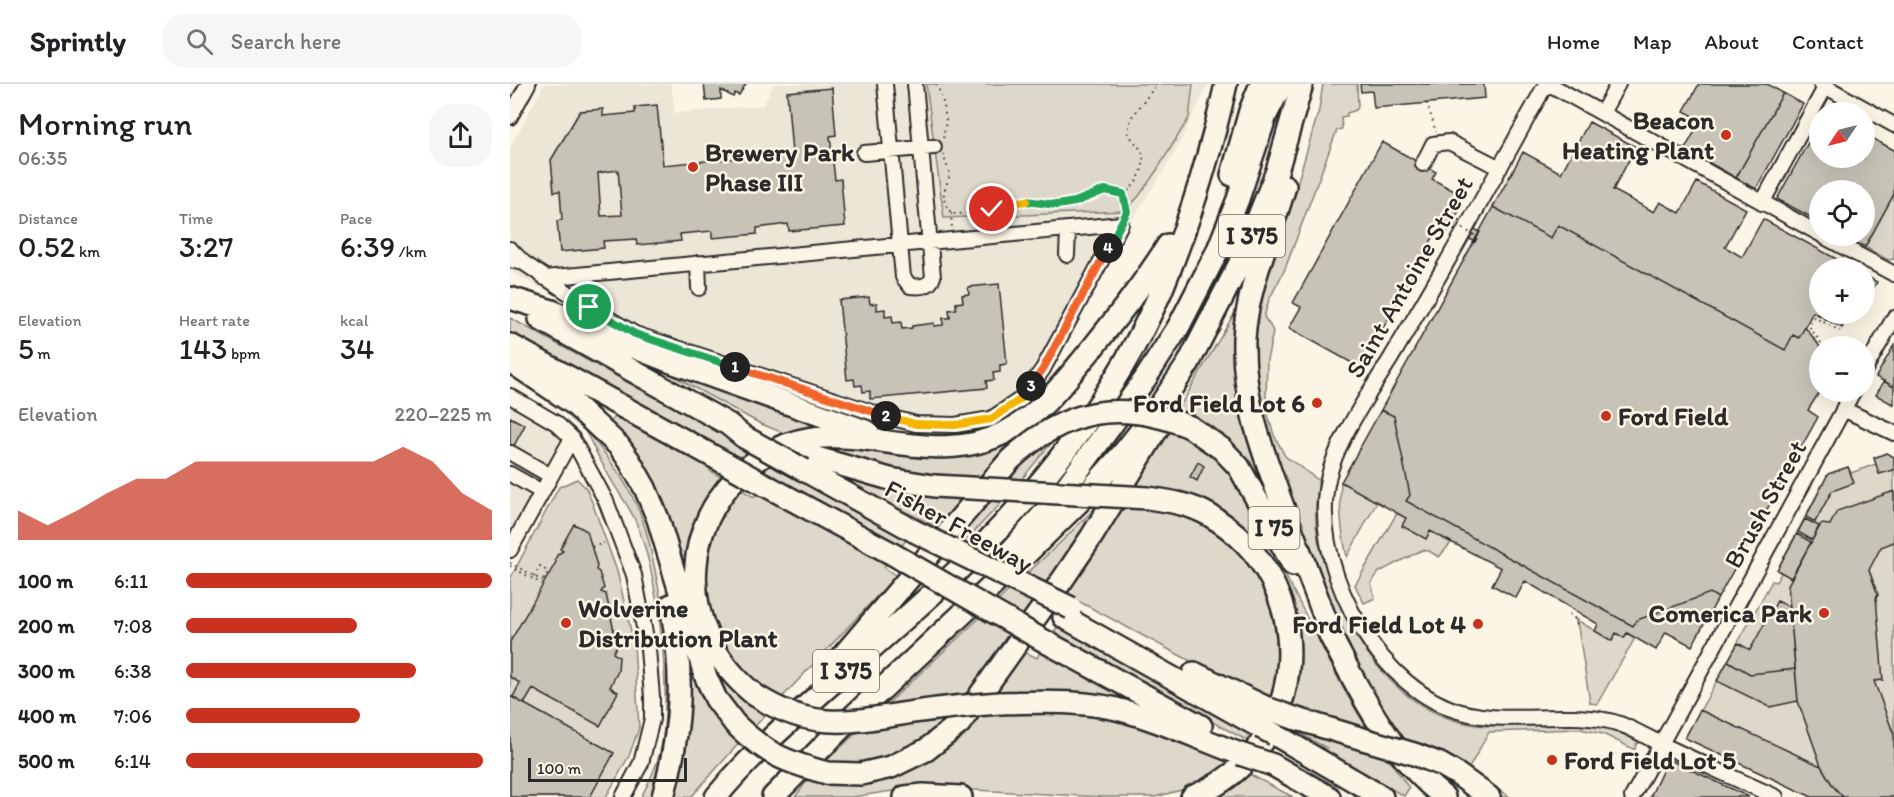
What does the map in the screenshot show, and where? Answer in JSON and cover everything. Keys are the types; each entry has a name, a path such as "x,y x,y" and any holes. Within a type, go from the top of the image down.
{"highway":[{"name":"I 375","path":"768,740 958,570 1009,518 1074,438 1115,377 1161,291 1214,138 1226,84"},
{"path":"885,687 1019,543 1061,494 1160,356 1197,293 1225,232 1240,173 1250,111 1261,84"},
{"path":"1074,438 1153,343 1186,287 1282,84"},
{"name":"I 375","path":"772,797 820,748 1086,495 1132,442 1188,364 1241,261 1277,171 1300,93"},
{"path":"1300,93 1285,184 1276,219 1255,279 1247,314 1244,339 1245,378 1250,411 1261,449 1336,647"},
{"path":"1191,209 1132,299 1052,397 1031,416 1002,434 966,445 925,447 837,436 790,442 774,449 747,467 730,484 716,504 704,528 695,573 697,601 704,628 727,669 755,695 784,712 800,717 831,722 866,720 959,706 1000,703 1086,705 1126,711 1243,751"},
{"path":"510,298 552,311 666,360 894,442"},
{"path":"510,303 740,430 807,463 934,486 1148,498 1178,502 1208,514 1236,533 1256,554 1271,577 1283,606 1289,637 1288,671 1283,700 1272,727 1250,756 1237,769 1192,797"},
{"path":"510,345 889,552 1046,642 1329,797"},
{"path":"510,361 574,404 619,446 629,460 652,503 702,669 716,699 735,724 758,746 798,765 827,773 861,774 891,767 926,750 960,723 1092,536 1167,413 1188,364"},
{"name":"I 75","path":"716,797 891,601 1010,460 1029,442 1047,430 1074,418 1102,412 1135,411 1154,414 1190,428 1222,449 1239,467 1366,705 1404,759 1444,797"},
{"path":"604,433 632,476 653,520 677,639 680,684 679,716 672,764 663,797"},
{"name":"Fisher Freeway","path":"807,463 914,531 1068,612 1268,723 1382,797"},
{"path":"1268,723 1294,718 1414,754 1440,764 1489,797"},
{"path":"905,797 923,795 961,797"}],"street":[{"path":"510,117 528,84"},
{"path":"885,84 903,277 910,286 918,287 927,285 933,277 930,242 935,147 915,84"},
{"path":"1547,84 1809,228"},
{"name":"Saint Antoine Street","path":"1547,84 1341,441 1325,498 1326,525 1337,573 1361,627 1382,658 1417,692 1451,709 1480,716 1608,720 1776,797"},
{"path":"1602,113 1618,84"},
{"path":"1762,203 1825,85 1893,122"},
{"path":"1423,164 1433,144 1449,142 1500,168"},
{"path":"864,153 935,147"},
{"path":"545,278 953,239 1069,234 1121,224"},
{"path":"510,249 524,263 545,278 635,334 877,414 916,424 955,425 991,419 1021,399 1043,369 1121,224"},
{"path":"1069,234 1071,255"},
{"path":"1842,246 1894,274"},
{"path":"510,260 524,263"},
{"path":"698,263 699,288"},
{"path":"1875,352 1894,318"},
{"path":"510,396 556,423 572,438 595,478 621,538 636,585 648,649 652,697 650,732 641,763 624,797"},
{"name":"Brush Street","path":"1632,797 1847,402"},
{"path":"1843,410 1894,433"},
{"path":"511,547 572,438"},
{"path":"511,453 551,476"},
{"path":"510,474 542,492"}],"path":[{"path":"937,84 944,105 946,121 935,147 950,175 943,193 951,213 953,239"},
{"path":"1123,194 1132,187 1143,165 1140,148 1130,138 1128,132 1131,118 1157,84"},
{"path":"1427,104 1439,142"},
{"path":"951,213 977,213 1020,201 1068,204 1105,190 1123,194"},
{"path":"1121,224 1127,212 1123,194"},
{"path":"1452,223 1478,237"},
{"path":"1816,336 1809,326 1813,316 1840,331"},
{"path":"1352,365 1378,380"},
{"path":"592,547 604,543"},
{"path":"510,565 543,583 548,572 540,566 534,578"},
{"path":"1569,614 1575,619 1578,627"}],"shaded area":[{"path":"544,84 671,84 675,113 763,105 774,84 1208,84 1175,153 1132,220 1041,392 1009,418 989,428 968,433 929,435 911,434 630,338 510,271 510,254 515,242 510,238 510,148"},
{"path":"926,84 1193,84 1189,118 1157,170 1139,196 1125,211 944,218"},
{"path":"1323,84 1357,84 1358,107 1347,113 1347,116 1341,117 1342,129 1337,130 1285,269 1269,300 1264,317 1273,332 1267,360 1266,396 1268,415 1274,435 1285,456 1318,480 1316,526 1318,539 1339,604 1356,636 1376,665 1401,690 1429,709 1460,722 1495,726 1555,720 1584,721 1614,730 1641,742 1636,744 1635,750 1603,734 1580,729 1489,732 1468,770 1510,797 1502,797 1464,771 1403,742 1388,720 1366,683 1324,587 1262,425 1254,380 1253,333 1258,302 1295,191 1319,110"},
{"path":"1894,194 1894,259 1888,260 1865,247 1875,246 1875,229"},
{"path":"1237,309 1240,311 1241,411 1249,442 1278,519 1250,468 1227,440 1196,419 1177,411"},
{"path":"510,318 755,452 741,462 510,333"},
{"path":"653,365 834,426 788,435 759,423"},
{"path":"510,405 564,438 510,532"},
{"path":"615,417 711,468 710,471 725,479 688,597 608,424"},
{"path":"1168,427 1183,434 1217,457 1234,479 1343,688 1370,733 1287,709 1291,607 1190,500 1189,494 1130,488 1142,470 1147,467"},
{"path":"584,429 613,465 636,504 648,539 660,597 667,638 670,700 665,750 653,797 641,797 660,753 665,713 663,657 656,596 643,542 635,520"},
{"path":"1028,431 1004,452 978,481 899,472 808,447 857,445 918,457 955,458 985,450"},
{"path":"1058,435 1007,497 964,542 957,538 1024,458"},
{"name":"Comerica Park","path":"1886,453 1894,457 1894,797 1812,797 1685,738 1772,581 1776,582 1781,573 1777,570 1828,474 1848,467 1851,473 1876,464 1874,458"},
{"path":"770,461 908,538 898,550 756,471"},
{"path":"832,472 966,496 939,528 830,475"},
{"path":"577,479 586,488 617,571 634,644 639,728 629,756 606,797 510,797 510,579 559,487"},
{"path":"1341,482 1377,502 1347,557 1341,520"},
{"path":"737,487 754,497 756,493 887,563 884,567 896,576 691,797 672,797 687,669 693,669 698,687 723,723 702,647 734,663 709,618 703,569 709,538 724,505"},
{"path":"1100,503 1106,503 960,713 919,746 878,761 849,765 825,762 1063,540"},
{"path":"1118,504 1151,504 1200,519 1233,541 1267,587 1282,643 1274,702 1252,694 1063,593"},
{"path":"1397,513 1406,518 1426,538 1430,531 1451,543 1439,557 1422,550 1379,572 1371,583 1375,598 1364,603 1355,585"},
{"path":"1575,619 1612,641 1616,633 1624,638 1627,633 1635,638 1597,704 1590,703"},
{"path":"1060,624 1256,734 1250,742 1050,636"},
{"path":"1041,649 1147,705 1145,709 1069,694 994,693 1023,651 1037,658"},
{"path":"1033,708 1116,717 1191,744 1230,763 1189,788 1155,797 1102,797 919,787 852,797 795,797 813,776 866,779 979,711"},
{"path":"1267,716 1383,751 1409,788 1404,796 1325,752 1327,748"},
{"path":"1247,773 1293,797 1211,797"}],"building":[{"path":"704,84 746,84 739,95 735,93 733,97 721,90 721,99 706,101"},
{"path":"1360,84 1484,84 1485,98 1374,108 1372,91 1361,92"},
{"name":"Beacon Heating Plant","path":"1699,84 1767,84 1783,93 1736,178 1685,149 1701,120 1684,111"},
{"name":"Brewery Park Phase III","path":"832,88 836,135 830,136 835,180 841,179 845,226 789,231 788,224 757,228 757,234 712,238 712,231 680,234 681,241 637,245 636,239 603,241 604,248 560,252 557,221 562,220 560,191 554,192 551,160 580,111 603,109 603,116 635,113 635,107 657,105 663,165 792,153 787,92","holes":["618,170 622,215 601,216 598,173"]},
{"path":"1783,93 1803,104 1756,189 1736,178"},
{"path":"1589,122 1636,147 1613,190 1654,212 1660,202 1680,213 1697,182 1746,209 1725,247 1742,257 1763,219 1835,258 1809,258 1809,319 1799,338 1793,335 1785,350 1558,225 1551,238 1493,207 1523,152 1561,173"},
{"path":"1875,140 1894,150 1894,194 1875,229 1875,180 1809,180 1809,216 1777,199 1809,141 1809,168 1875,168"},
{"path":"1382,142 1436,172 1432,179 1458,193 1451,204 1460,209 1443,239 1435,234 1361,368 1289,328 1301,307 1293,303"},
{"name":"Ford Field","path":"1493,207 1551,238 1558,225 1785,350 1793,335 1799,338 1805,327 1812,336 1809,336 1809,402 1813,402 1808,410 1818,417 1718,598 1710,593 1637,620 1633,626 1406,501 1410,495 1394,416 1381,410"},
{"path":"1455,218 1480,232 1475,242 1450,228"},
{"path":"999,284 1007,364 1000,365 1000,372 993,373 994,380 986,381 987,388 870,399 870,391 863,392 862,385 855,386 854,379 847,380 839,300 869,297 870,304 877,303 877,310 885,309 885,317 892,316 893,323 901,322 902,329 934,323 934,326 943,325 943,318 950,318 949,310 956,309 956,303 963,302 962,295 969,294 968,287"},
{"path":"1894,345 1894,387 1876,377"},
{"path":"1884,381 1894,387 1894,405 1876,395"},
{"path":"1381,410 1394,416 1410,495 1406,501 1633,626 1637,620 1710,593 1718,598 1692,646 1666,632 1656,650 1627,633 1624,638 1616,633 1612,641 1595,631 1598,624 1525,581 1516,598 1492,585 1501,568 1430,531 1426,539 1402,526 1406,518 1341,482"},
{"path":"510,417 525,425 510,453"},
{"path":"1886,453 1894,457 1894,470 1879,474 1874,458"},
{"path":"1198,462 1204,466 1197,481 1190,477"},
{"path":"1848,467 1854,483 1832,491 1815,522 1806,517 1828,474"},
{"path":"1894,491 1894,542 1881,547 1869,570 1878,595 1876,598 1883,680 1874,681 1894,735 1894,797 1843,797 1821,766 1798,701 1788,585 1821,524 1830,525 1837,511"},
{"path":"1805,519 1819,526 1812,540 1798,532"},
{"name":"Wolverine Distribution Plant","path":"574,524 587,531 597,566 596,570 599,572 604,588 601,592 606,594 617,645 613,653 619,657 618,671 610,687 618,692 600,726 533,689 524,704 513,697 520,683 510,677 510,642 556,562 555,559 563,551 560,549"},
{"path":"1797,534 1811,542 1791,578 1777,570"},
{"path":"1777,601 1790,607 1795,669 1750,674 1728,661 1738,643 1750,650"},
{"path":"1728,661 1750,674 1795,669 1798,701 1770,707 1717,681"},
{"path":"510,696 614,753 590,797 510,797"},
{"path":"1700,710 1821,766 1843,797 1812,797 1685,738"},
{"path":"1668,759 1749,797 1650,797"}],"place":[{"name":"Beacon Heating Plant","path":"1726,135"},
{"name":"Brewery Park Phase III","path":"693,167"},
{"name":"Ford Field Lot 6","path":"1317,403"},
{"name":"Ford Field","path":"1606,416"},
{"name":"Comerica Park","path":"1824,613"},
{"name":"Wolverine Distribution Plant","path":"566,623"},
{"name":"Ford Field Lot 4","path":"1478,624"},
{"name":"Ford Field Lot 5","path":"1552,760"}],"route":[{"path":"589,307 635,334 877,414 916,424 955,425 991,419 1021,399 1034,384 1127,212 1123,194 1105,190 1068,204 1020,201 992,209"}]}
